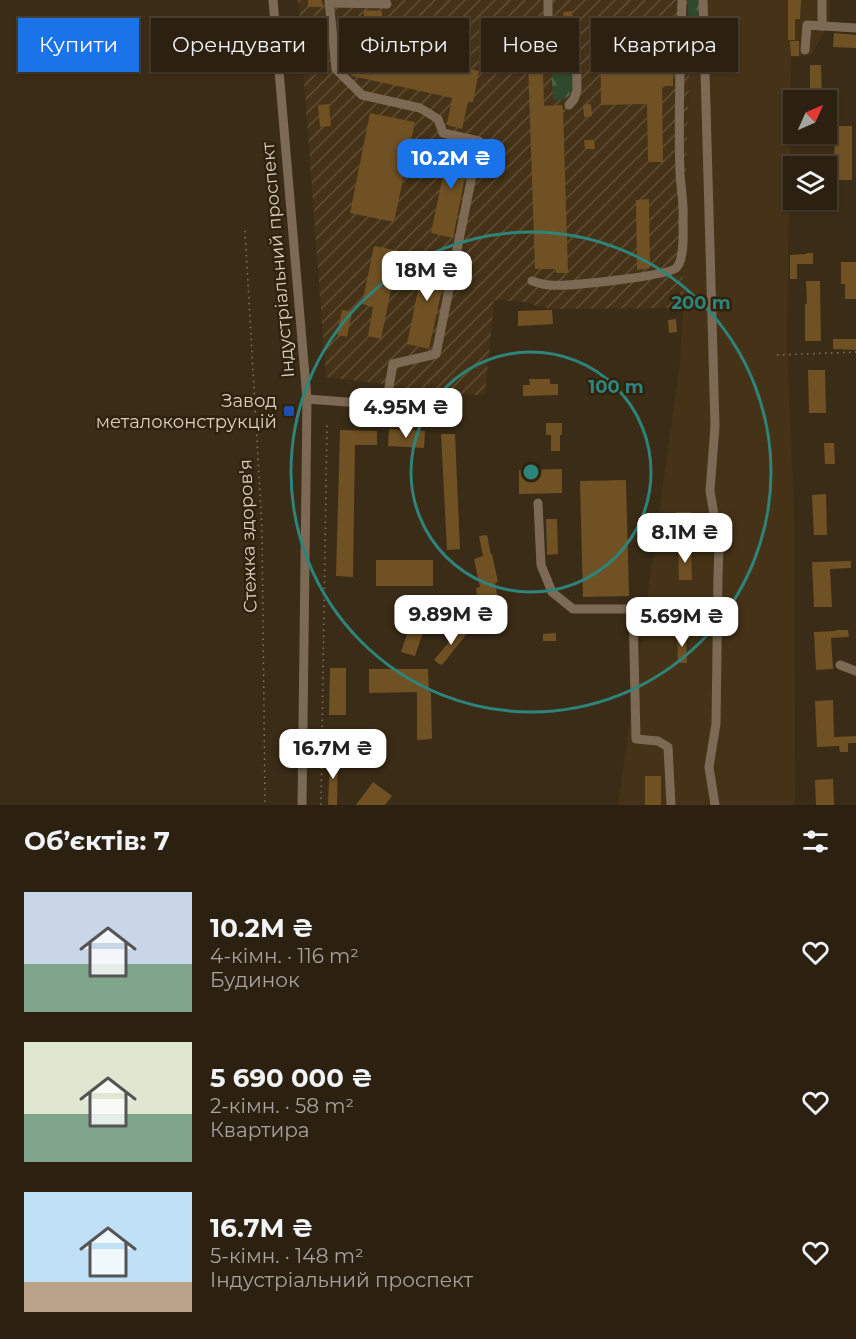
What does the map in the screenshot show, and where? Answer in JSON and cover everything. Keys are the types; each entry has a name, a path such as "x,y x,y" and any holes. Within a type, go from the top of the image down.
{"street":[{"name":"Індустріальний проспект","path":"273,0 307,399 302,805"},
{"path":"548,0 548,28 576,27 577,90 569,105"},
{"path":"532,281 549,285 575,284 649,276 669,272 677,267 681,258 684,209 680,175 682,0"},
{"path":"703,0 715,426 710,491 719,544 716,724 709,767 715,805"},
{"path":"822,0 822,26"},
{"path":"307,399 386,405 393,364 436,354 479,141 443,133 438,119 420,108 362,95 336,69 329,2 387,4"},
{"path":"806,50 807,25 856,28"},
{"path":"538,503 541,565 552,592 573,609 633,609 636,739 658,741 668,747 671,805"},
{"path":"840,665 856,671"}],"path":[{"name":"Стежка здоров'я","path":"245,231 262,528 265,805"},
{"path":"777,355 856,352"},
{"path":"321,805 327,422"}],"shaded area":[{"name":"Завод металоконструкцій","path":"298,0 692,0 691,18 591,18 591,72 689,72 683,308 550,309 523,302 494,300 485,395 423,393 385,384 326,377 303,72 327,72 327,18 299,18"},
{"path":"692,0 830,0 830,20 812,55 791,57 791,90 783,90 783,144 790,144 790,156 783,156 783,210 789,210 787,346 794,508 795,805 618,805 680,362 689,72 738,72 738,18 691,18"}],"green space":[{"path":"688,0 702,0 698,18 688,18"},
{"path":"552,72 573,72 570,94 565,99 553,100"}],"building":[{"path":"308,0 322,0 323,7 308,7"},
{"path":"788,0 801,0 800,19 795,19 795,40 788,40"},
{"path":"364,10 382,11 382,18 364,18"},
{"path":"572,11 573,18 564,18 563,12"},
{"path":"834,33 856,35 856,48 833,47"},
{"path":"790,41 799,41 799,56 791,56"},
{"path":"810,65 821,65 822,90 810,90"},
{"path":"469,69 479,71 473,102 468,101 462,129 447,125 452,98 352,76 349,72 469,72"},
{"path":"528,72 543,72 544,106 562,105 563,108 568,273 556,273 556,269 535,269"},
{"path":"601,72 673,72 673,86 662,86 663,162 648,162 647,104 601,105"},
{"path":"329,104 331,126 320,127 318,105"},
{"path":"591,104 592,116 584,117 583,105"},
{"path":"370,113 415,122 394,222 350,213"},
{"path":"837,126 852,126 852,180 837,180 837,156 835,156"},
{"path":"584,140 594,140 595,149 585,149"},
{"path":"450,142 471,146 453,238 431,233"},
{"path":"649,199 650,268 637,270 636,200"},
{"path":"374,246 399,251 381,339 368,336 373,307 362,304"},
{"path":"813,253 813,264 797,264 797,279 790,279 790,255"},
{"path":"425,256 448,261 429,349 407,344"},
{"path":"841,262 856,262 856,299 845,299 845,284 841,284"},
{"path":"806,281 820,281 821,341 805,341"},
{"path":"342,310 352,312 347,337 337,335"},
{"path":"552,310 553,324 518,326 518,311"},
{"path":"676,319 677,332 669,333 668,320"},
{"path":"833,339 856,339 856,350 833,349"},
{"path":"808,370 825,370 826,413 809,413"},
{"path":"529,379 550,379 550,384 558,384 558,395 523,396 523,385 530,385"},
{"path":"546,423 562,423 560,451 551,451 551,435 546,435"},
{"path":"389,429 425,431 424,448 388,446"},
{"path":"340,430 377,431 377,445 355,445 353,577 336,576"},
{"path":"441,434 455,434 460,549 447,550"},
{"path":"824,443 834,443 835,464 825,464"},
{"path":"562,469 562,493 519,494 519,470"},
{"path":"626,480 629,596 583,597 580,481"},
{"path":"826,494 827,535 814,535 812,495"},
{"path":"676,512 691,512 691,532 677,532"},
{"path":"546,519 557,519 558,554 547,555"},
{"path":"487,535 498,582 495,583 500,611 480,614 476,588 480,587 474,559 483,556 479,536"},
{"path":"678,547 691,547 692,580 679,580"},
{"path":"376,560 433,560 433,586 376,586"},
{"path":"851,561 851,568 830,569 832,607 814,607 812,562"},
{"path":"415,610 429,615 415,656 401,652"},
{"path":"462,626 469,631 442,665 439,664 434,660"},
{"path":"848,630 849,637 831,638 833,669 816,670 814,632"},
{"path":"686,632 687,663 678,663 677,633"},
{"path":"556,633 556,641 543,641 543,634"},
{"path":"330,668 346,668 346,715 329,715"},
{"path":"369,669 428,669 432,739 417,740 417,692 369,693"},
{"path":"833,700 834,737 856,736 856,743 848,743 848,752 840,752 839,746 817,747 815,701"},
{"path":"330,754 338,754 337,805 328,805"},
{"path":"645,776 661,776 661,805 645,805"},
{"path":"833,779 834,805 816,805 815,780"},
{"path":"373,782 392,796 385,805 356,805"}],"place":[{"name":"Завод металоконструкцій","path":"289,411"}]}
